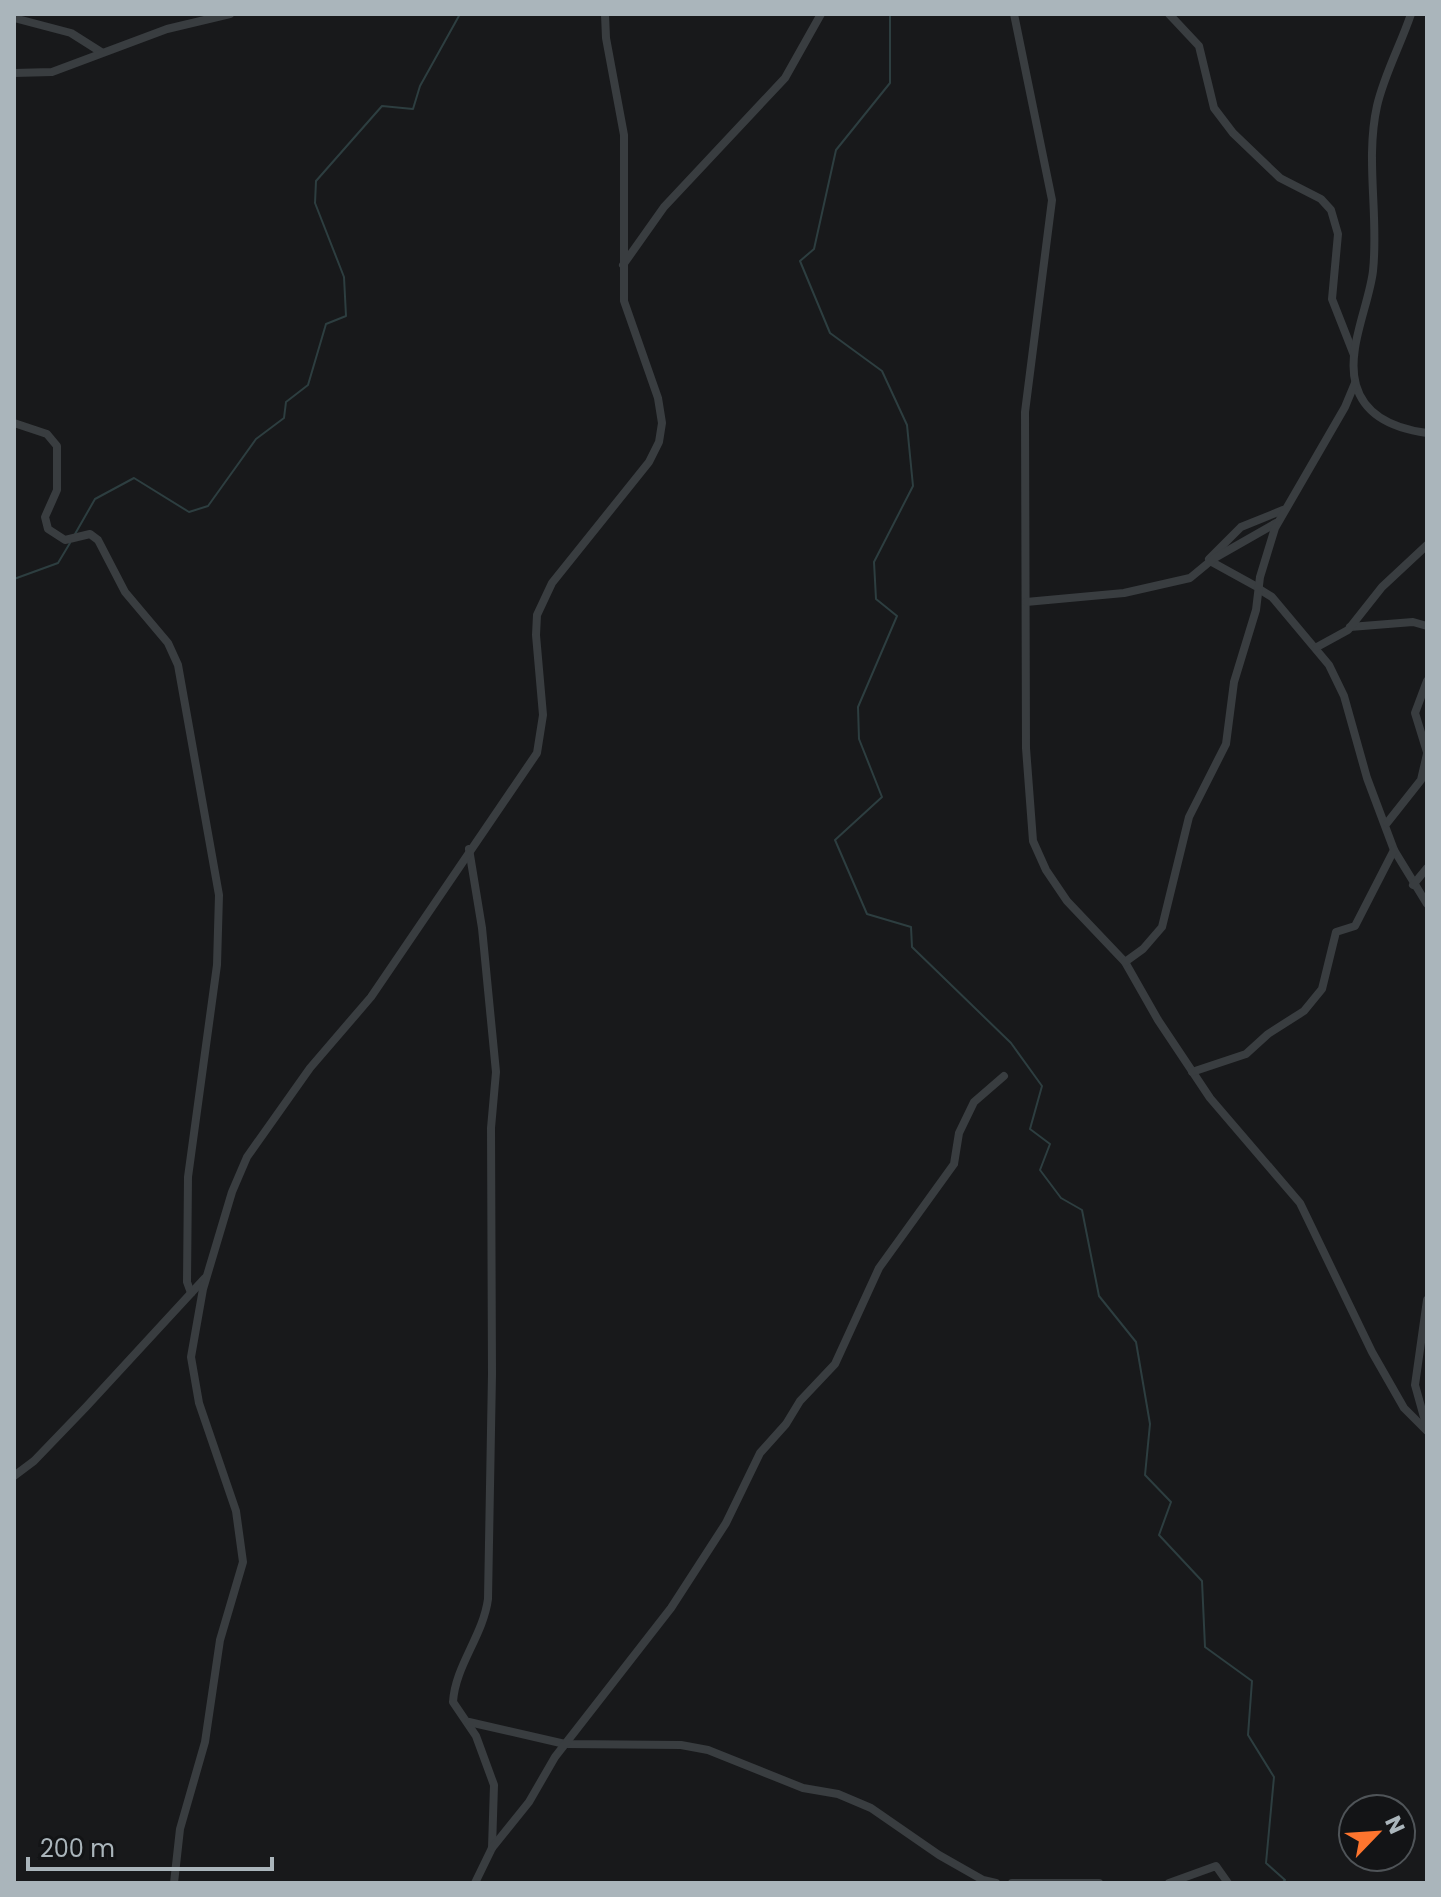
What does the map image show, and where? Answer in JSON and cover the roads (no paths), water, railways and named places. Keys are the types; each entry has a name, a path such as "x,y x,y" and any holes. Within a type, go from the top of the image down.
{"street":[{"path":"14,73 44,74 101,52 214,16 230,14"},
{"path":"174,1883 180,1829 205,1742 220,1640 243,1562 236,1511 204,1422 193,1373 195,1326 243,1165 315,1062 371,997 469,849 528,768 541,743 543,698 536,635 543,604 552,583 636,481 659,442 662,423 658,398 624,301 624,135 606,38 605,14"},
{"path":"623,265 664,207 785,78 821,14"},
{"path":"1014,14 1052,200 1025,412 1026,748 1033,841 1046,870 1067,901 1125,962 1192,1072 1307,1214 1372,1352 1404,1408 1427,1430"},
{"path":"1169,14 1199,46 1214,108 1233,133 1280,178 1321,199 1331,210 1338,234 1332,299 1355,356"},
{"path":"1125,962 1153,940 1166,916 1189,817 1226,744 1234,682 1256,610 1277,523 1345,407 1355,383 1355,356 1373,271 1372,154 1377,105 1411,14"},
{"path":"14,18 71,33 101,52"},
{"path":"1355,383 1377,416 1397,427 1427,433"},
{"path":"14,423 47,434 57,446 58,480 56,497 45,517 48,529 65,540 90,534 98,540 130,598 168,643 184,689 220,914 209,1037 188,1177 187,1282 191,1293"},
{"path":"1026,602 1124,593 1190,578 1208,562 1230,534 1261,516 1283,510"},
{"path":"1208,562 1277,523"},
{"path":"1317,647 1350,627 1382,587 1427,545"},
{"path":"1208,562 1272,597 1317,647 1344,696 1367,778 1387,823 1394,850 1427,904"},
{"path":"1350,627 1413,622 1427,626"},
{"path":"1387,823 1421,780 1427,753 1415,713 1427,681"},
{"path":"469,849 482,928 497,1078 491,1141 489,1572 484,1620 453,1692 456,1711 467,1722 481,1748 494,1785 492,1848"},
{"path":"1192,1072 1246,1054 1314,1001 1325,981 1336,932 1355,926 1394,850"},
{"path":"1413,885 1427,868"},
{"path":"475,1883 492,1848 529,1802 565,1744 658,1627 710,1550 734,1508 755,1460 790,1419 800,1401 839,1358 870,1283 954,1164 959,1133 974,1102 1004,1076"},
{"path":"14,1476 25,1469 86,1407 209,1271"},
{"path":"1427,1300 1415,1385 1427,1430"},
{"path":"467,1722 565,1744 681,1745 708,1750 803,1788 838,1794 871,1808 939,1855 983,1880 996,1883"},
{"path":"1169,1883 1216,1866 1228,1883"},
{"path":"1012,1883 1099,1883"}],"waterway":[{"path":"75,534 95,499 134,478 189,512 208,506 256,439 284,418 286,402 308,385 326,324 346,316 344,277 315,203 316,181 382,106 413,109 420,86 460,14"},
{"path":"890,14 890,83 836,150 814,249 800,261 830,333 882,371 907,425 913,486 874,562 876,599 897,616 858,707 859,739 882,797 835,840 867,914 911,927 912,947 1011,1043 1042,1086 1030,1129 1050,1144 1040,1170 1061,1198 1082,1210 1099,1296 1136,1342 1150,1424 1145,1475 1171,1502 1159,1535 1202,1581 1205,1647 1252,1681 1248,1735 1274,1777 1266,1863 1285,1880 1282,1883"},
{"path":"14,579 58,563 70,543"}]}
